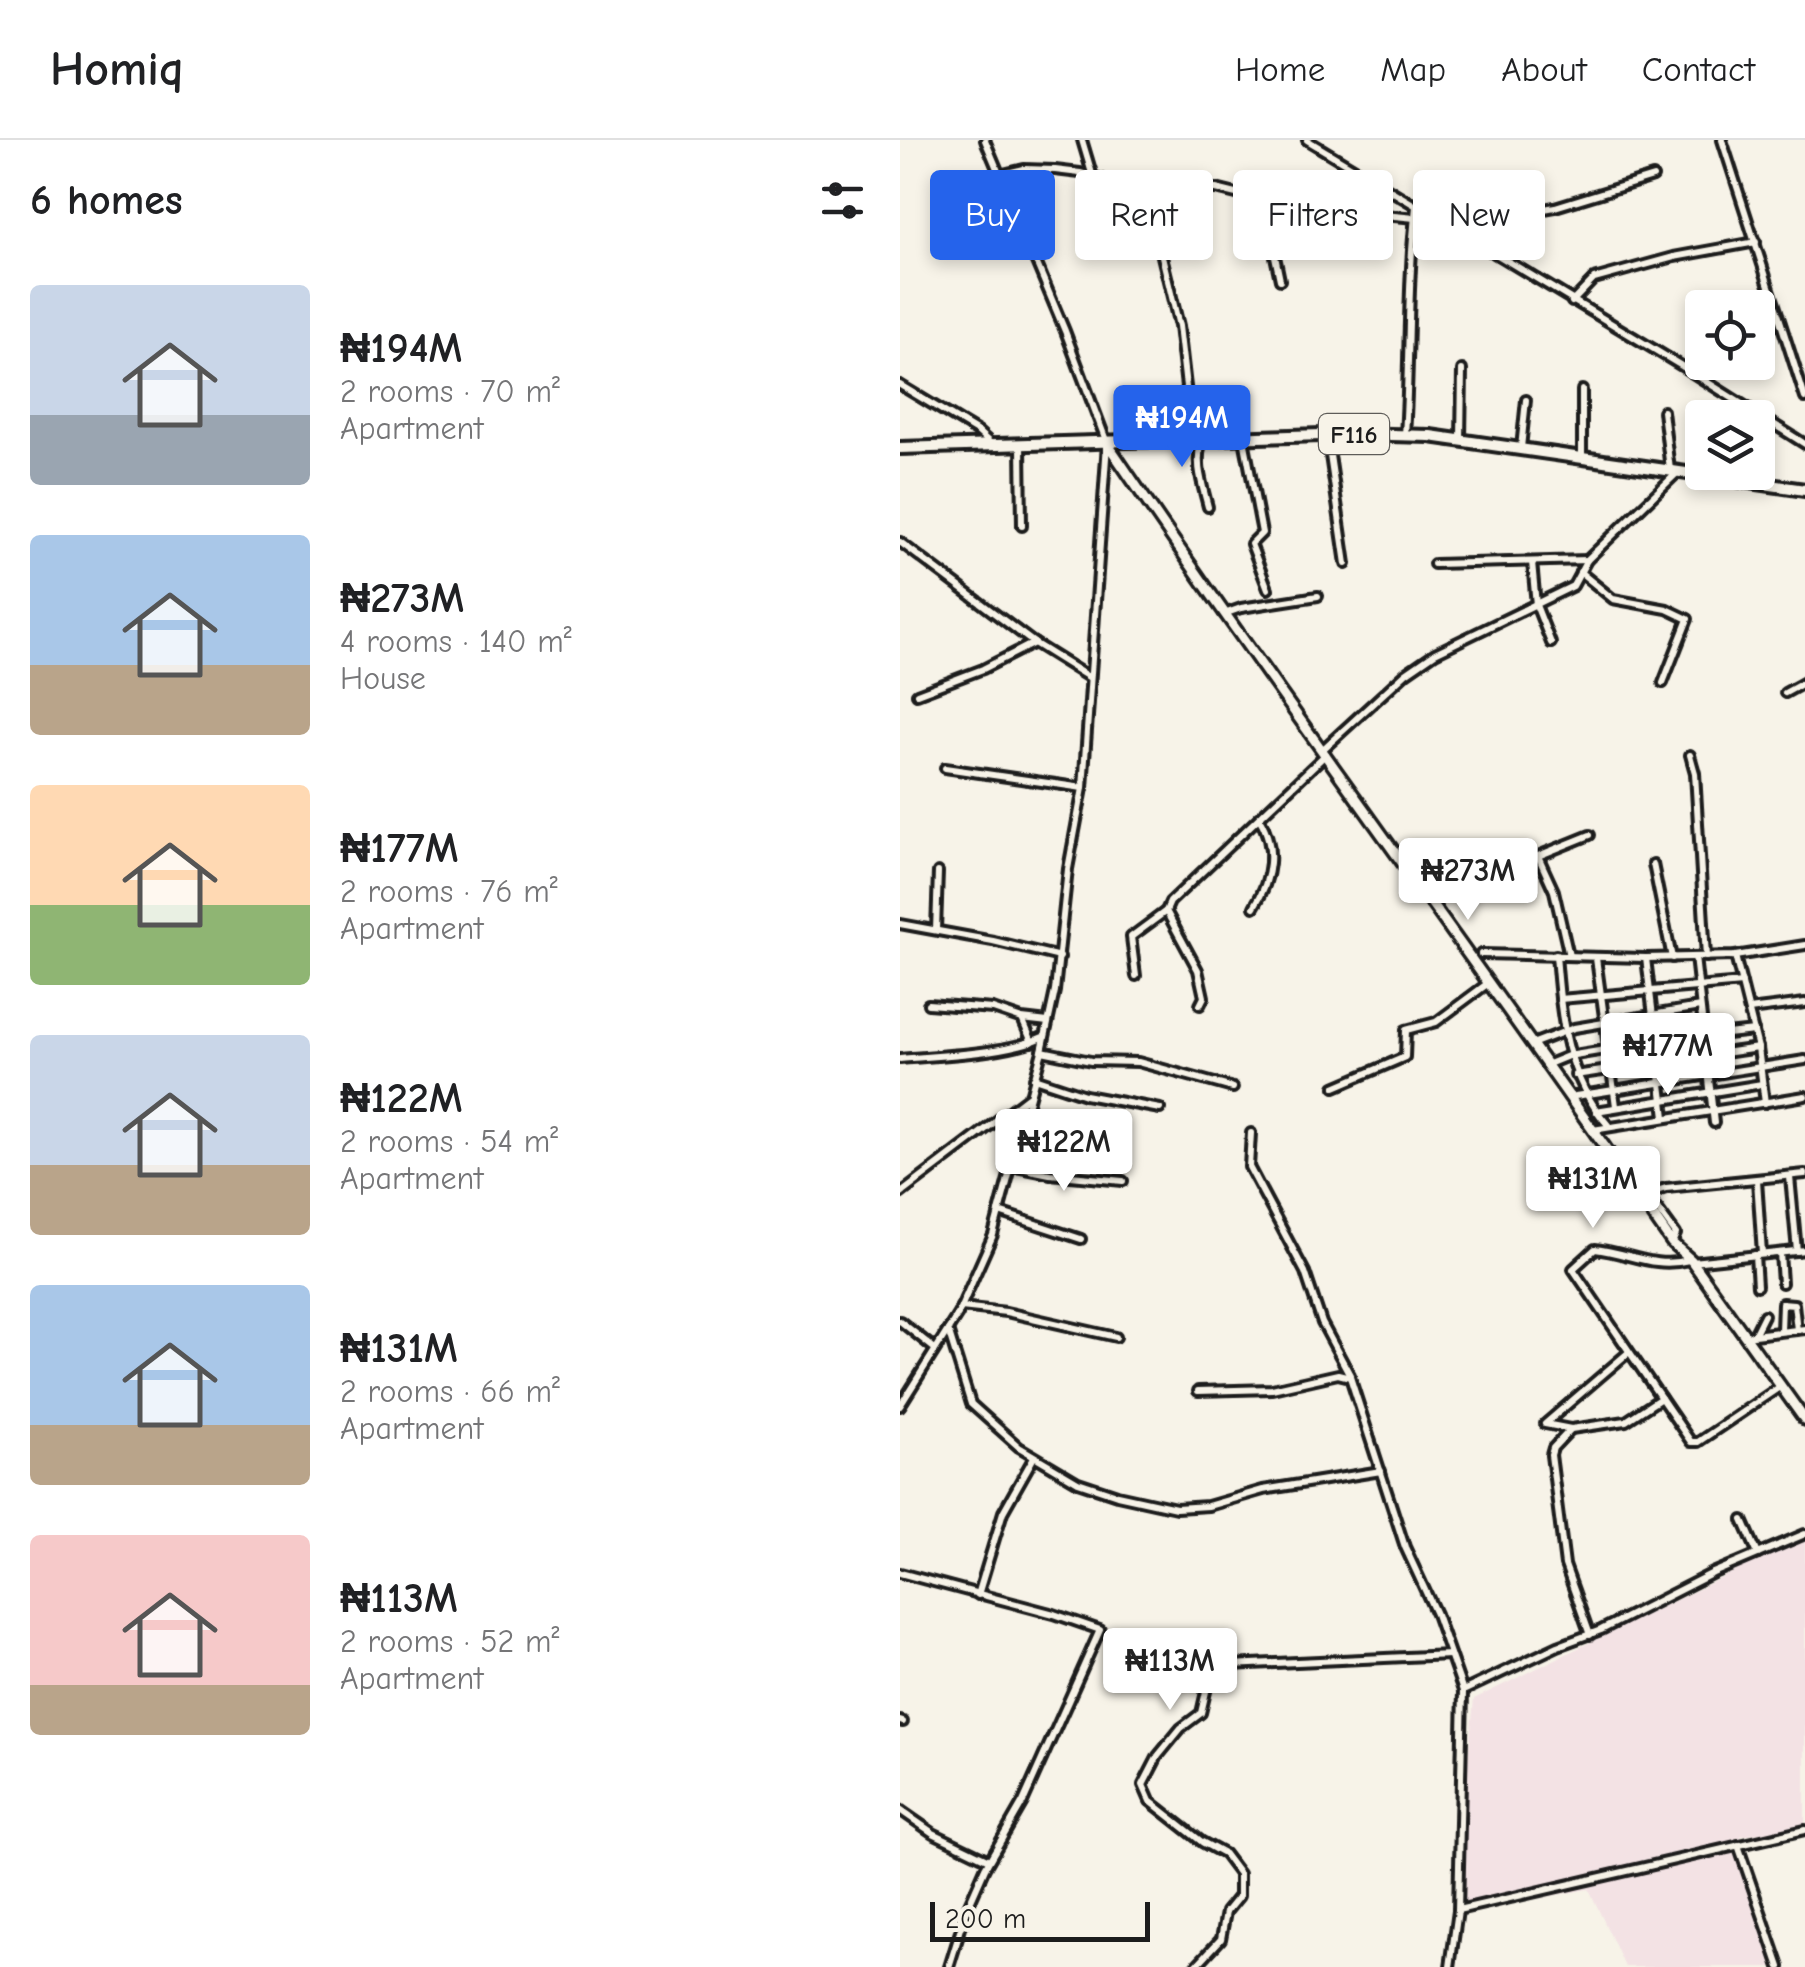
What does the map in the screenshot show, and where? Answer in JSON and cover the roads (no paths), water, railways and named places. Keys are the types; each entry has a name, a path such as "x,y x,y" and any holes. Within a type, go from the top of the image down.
{"main road":[{"name":"F116","path":"900,448 1405,436 1582,456 1805,490"}],"street":[{"path":"985,140 997,170"},
{"path":"1082,140 1091,170"},
{"path":"1307,140 1413,205"},
{"path":"1722,140 1805,398"},
{"path":"1545,209 1653,177"},
{"path":"1405,436 1411,336 1408,275 1413,234"},
{"path":"1572,302 1594,279 1674,257 1756,242"},
{"path":"1035,260 1107,442 1223,614 1545,1066 1672,1243 1692,1261 1750,1335 1805,1420"},
{"path":"1163,260 1179,326 1208,507"},
{"path":"1275,260 1280,280"},
{"path":"1502,260 1805,444"},
{"path":"1461,440 1462,370"},
{"path":"900,384 978,432 990,444"},
{"path":"1582,390 1582,456"},
{"path":"1521,448 1526,400"},
{"path":"1136,976 1131,936 1166,911 1182,889 1406,673 1498,621 1573,586 1586,560 1674,470 1663,411"},
{"path":"1326,435 1346,564"},
{"path":"1244,437 1262,532 1250,544 1268,588"},
{"path":"900,1406 961,1307 993,1234 1042,1050 1060,957 1068,869 1083,788 1107,442"},
{"path":"1021,443 1022,526"},
{"path":"900,542 1034,643 1090,678"},
{"path":"1434,564 1586,560"},
{"path":"1532,562 1536,605 1551,643"},
{"path":"1580,572 1613,599 1667,609 1688,618 1662,683"},
{"path":"1223,614 1318,596"},
{"path":"917,694 983,669 1034,643"},
{"path":"1785,692 1805,682"},
{"path":"1690,755 1696,774 1706,957"},
{"path":"945,768 1083,788"},
{"path":"1254,907 1265,891 1272,861 1259,818"},
{"path":"1568,956 1558,902 1538,856 1590,834"},
{"path":"1653,864 1672,958"},
{"path":"936,930 938,872"},
{"path":"1166,911 1198,970 1204,997 1200,1005"},
{"path":"900,924 1060,957"},
{"path":"1480,954 1706,957 1805,944"},
{"path":"1556,955 1568,1056 1596,1112 1608,1126"},
{"path":"1735,956 1758,1048 1765,1102"},
{"path":"1696,957 1714,1123"},
{"path":"1596,958 1616,1106"},
{"path":"1646,958 1666,1117"},
{"path":"1560,999 1742,982"},
{"path":"1335,1087 1405,1057 1406,1030 1436,1022 1488,984"},
{"path":"1749,1010 1805,1003"},
{"path":"928,1004 993,1009 1022,1019 1048,1022"},
{"path":"1531,1044 1565,1031 1700,1007"},
{"path":"1022,1019 1032,1042"},
{"path":"1545,1066 1568,1056 1754,1031"},
{"path":"900,1059 1032,1042 1044,1037"},
{"path":"1576,1075 1758,1048"},
{"path":"1042,1050 1092,1061 1138,1062 1233,1088"},
{"path":"1569,1097 1805,1060"},
{"path":"1034,1078 1085,1096 1160,1109"},
{"path":"1596,1112 1762,1084"},
{"path":"900,1194 1030,1096"},
{"path":"1593,1130 1805,1096"},
{"path":"1251,1133 1250,1167 1305,1272 1322,1323 1350,1376 1405,1547 1436,1614 1463,1691 1458,1910 1450,1967"},
{"path":"1010,1166 1123,1181"},
{"path":"1672,1243 1676,1234 1647,1194 1666,1188 1805,1174"},
{"path":"1781,1386 1694,1443 1574,1269 1595,1249 1656,1265 1801,1250 1790,1177"},
{"path":"1757,1180 1757,1286"},
{"path":"998,1212 1081,1239"},
{"path":"1780,1253 1782,1283"},
{"path":"1750,1335 1801,1329 1794,1304 1782,1303 1782,1331"},
{"path":"961,1307 1006,1312 1116,1338"},
{"path":"1750,1335 1764,1314"},
{"path":"900,1320 935,1349"},
{"path":"948,1329 971,1404 1018,1447 1078,1482 1117,1495 1176,1508 1208,1506 1262,1490 1381,1470"},
{"path":"1629,1352 1545,1424 1571,1429 1626,1421 1661,1398"},
{"path":"1198,1391 1272,1389 1338,1374 1350,1376"},
{"path":"1571,1429 1553,1448 1552,1456 1565,1566 1590,1635"},
{"path":"978,1595 1003,1512 1034,1456"},
{"path":"1743,1520 1758,1554"},
{"path":"1463,1691 1590,1635 1714,1572 1805,1534"},
{"path":"900,1573 1100,1630 1022,1802 967,1908 949,1967"},
{"path":"1195,1967 1221,1939 1226,1912 1239,1896 1239,1874 1224,1854 1202,1842 1150,1801 1144,1786 1169,1742 1201,1713 1212,1670 1230,1664 1412,1659 1450,1654"},
{"path":"900,1810 933,1833 989,1860"},
{"path":"1458,1910 1805,1830"},
{"path":"1738,1845 1780,1967"}]}
